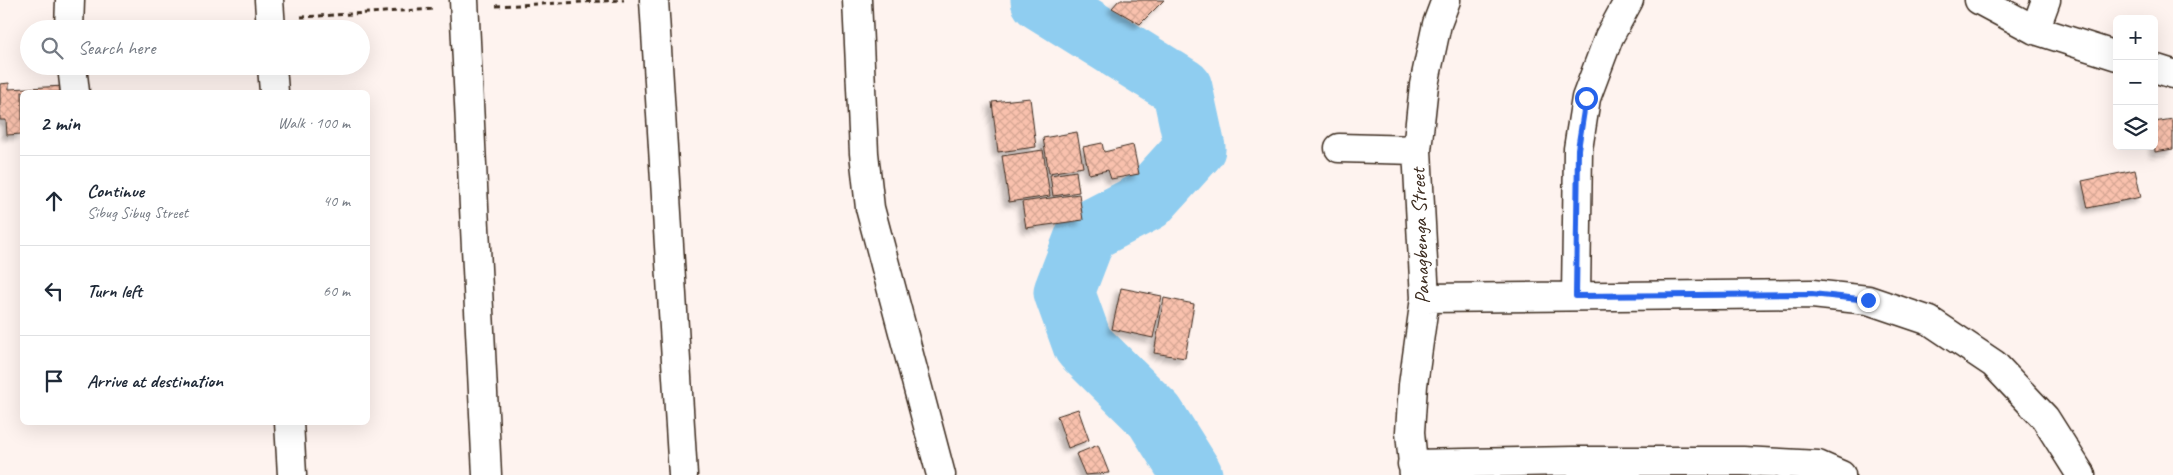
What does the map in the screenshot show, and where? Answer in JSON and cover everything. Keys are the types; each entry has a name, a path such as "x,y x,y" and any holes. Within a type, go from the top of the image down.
{"street":[{"path":"69,20 70,0"},
{"path":"270,0 271,20"},
{"path":"464,0 487,475"},
{"path":"654,0 683,475"},
{"path":"856,0 864,153 870,208 940,475"},
{"name":"Panagbenga Street","path":"1413,469 1410,432 1413,385 1425,298 1417,150 1424,85 1437,24 1446,0"},
{"path":"1576,296 1578,149 1586,98 1609,37 1628,0"},
{"path":"1979,0 2035,30 2113,55"},
{"path":"2035,30 2046,0"},
{"path":"2158,69 2173,74"},
{"path":"73,75 75,90"},
{"path":"273,75 274,90"},
{"path":"1339,148 1417,150"},
{"path":"1425,298 1812,294 1868,300 1930,321 1994,364 2045,418 2081,475"},
{"path":"289,425 292,475"},
{"path":"1413,469 1743,468 1818,465 1841,475"}],"building":[{"path":"1119,0 1164,0 1140,24 1112,8"},
{"path":"9,83 9,89 64,86 65,90 20,90 20,134 7,135 6,120 0,120 0,84"},
{"path":"1030,98 1036,147 998,152 992,102"},
{"path":"2173,119 2173,149 2155,152 2155,150 2158,150 2158,121"},
{"path":"1077,132 1083,167 1049,173 1043,138"},
{"path":"1102,143 1104,152 1133,145 1139,174 1111,179 1108,170 1089,174 1083,147"},
{"path":"1043,150 1050,196 1009,202 1002,156"},
{"path":"2135,170 2141,197 2088,208 2082,181"},
{"path":"1076,171 1079,192 1053,196 1050,175"},
{"path":"1079,194 1083,220 1026,228 1022,202"},
{"path":"1121,288 1162,296 1153,338 1112,329"},
{"path":"1164,298 1194,304 1185,358 1154,353"},
{"path":"1078,409 1089,440 1068,448 1057,416"},
{"path":"1098,445 1109,473 1085,475 1076,454"}],"waterway":[{"path":"1041,0 1182,88 1195,148 1147,201 1087,232 1064,292 1083,345 1155,416 1192,475"}],"route":[{"path":"1586,98 1578,149 1576,296 1812,294 1868,300"}]}
